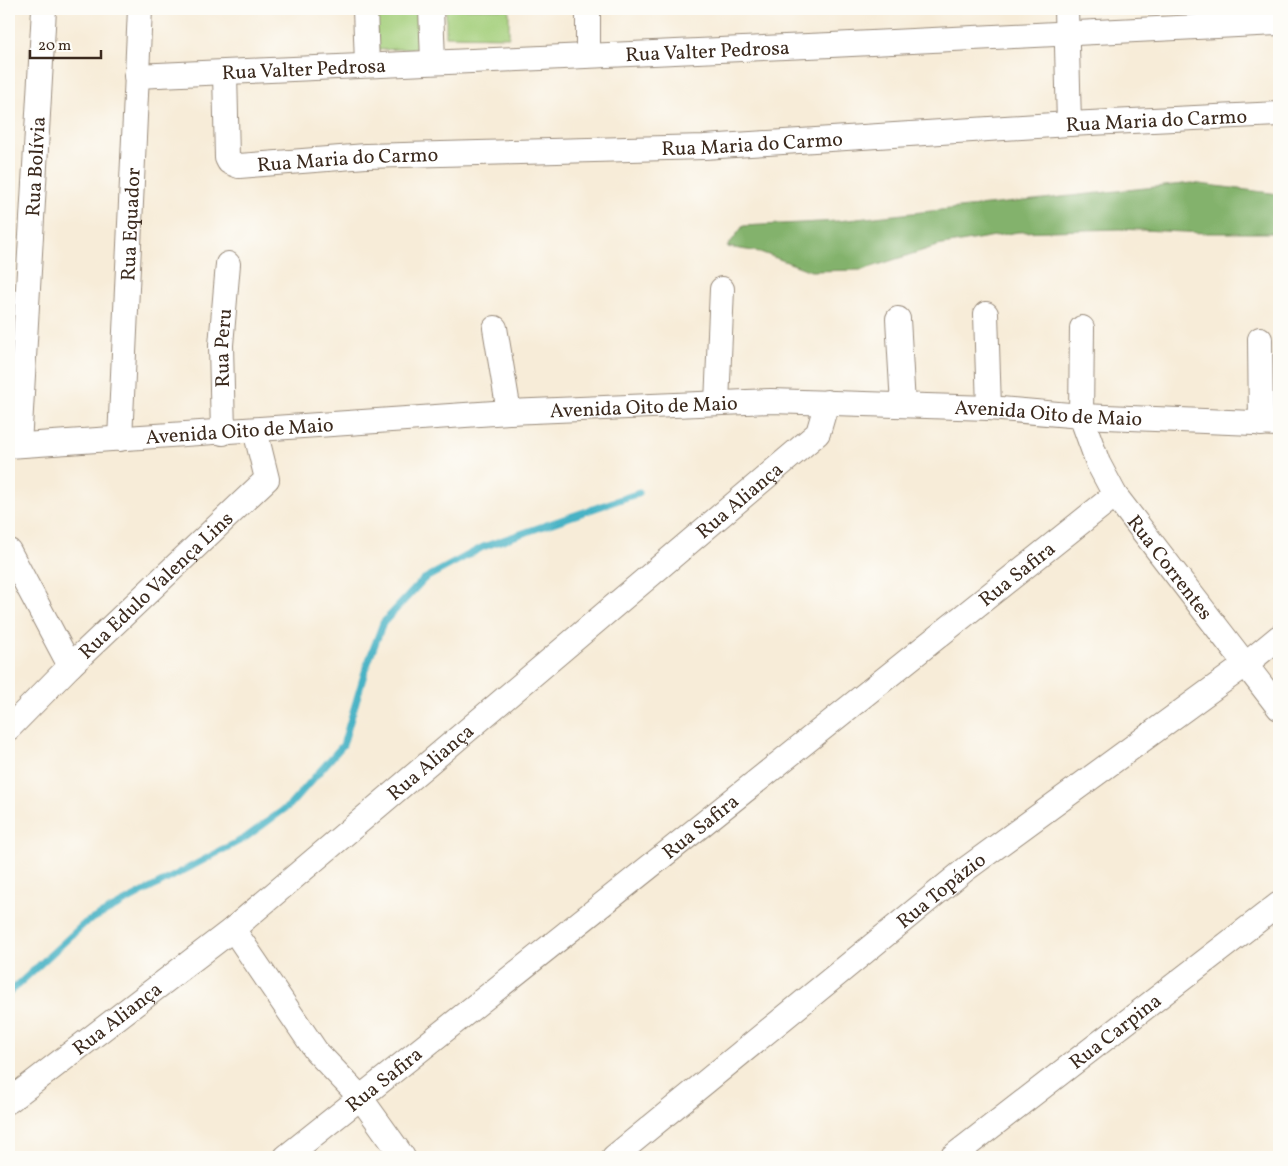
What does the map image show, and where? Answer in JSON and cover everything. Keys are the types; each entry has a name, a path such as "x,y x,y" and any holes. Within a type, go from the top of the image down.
{"street":[{"name":"Rua Bolívia","path":"14,432 44,9"},
{"name":"Rua Equador","path":"120,439 140,9"},
{"path":"365,9 367,64"},
{"path":"431,9 433,61"},
{"path":"588,9 588,54"},
{"path":"1066,9 1069,124"},
{"name":"Rua Valter Pedrosa","path":"136,76 1279,23"},
{"name":"Rua Maria do Carmo","path":"225,73 227,158 229,162 239,166 366,156 714,146 1069,124 1279,114"},
{"name":"Rua Peru","path":"223,433 221,345 228,264"},
{"path":"716,403 722,289"},
{"path":"986,314 989,408"},
{"path":"898,319 903,405"},
{"path":"495,328 509,412"},
{"path":"1081,416 1082,328"},
{"path":"1260,339 1270,424"},
{"name":"Avenida Oito de Maio","path":"14,432 120,439 509,412 716,403 826,402 989,408 1081,416 1270,424"},
{"name":"Rua Aliança","path":"9,1101 233,929 818,433 826,402"},
{"name":"Rua Correntes","path":"1081,416 1098,463 1114,495 1279,708"},
{"name":"Rua Edulo Valença Lins","path":"9,728 70,666 268,479 255,430"},
{"name":"Rua Safira","path":"286,1157 1114,495"},
{"path":"9,551 70,666"},
{"name":"Rua Topázio","path":"614,1157 966,869 1245,665 1279,638"},
{"name":"Rua Carpina","path":"952,1157 1279,904"},
{"path":"233,929 316,1051 360,1097 403,1157"}],"green space":[{"path":"375,9 420,9 423,48 378,50"},
{"path":"446,9 509,9 509,37 446,36"},
{"path":"1192,183 1279,194 1279,233 1205,233 1120,229 1018,232 937,246 862,270 811,271 760,252 727,247 743,226 838,221"}],"waterway":[{"path":"9,993 85,923 245,838 290,805 343,745 366,668 383,623 424,579 483,547 639,493"}]}
